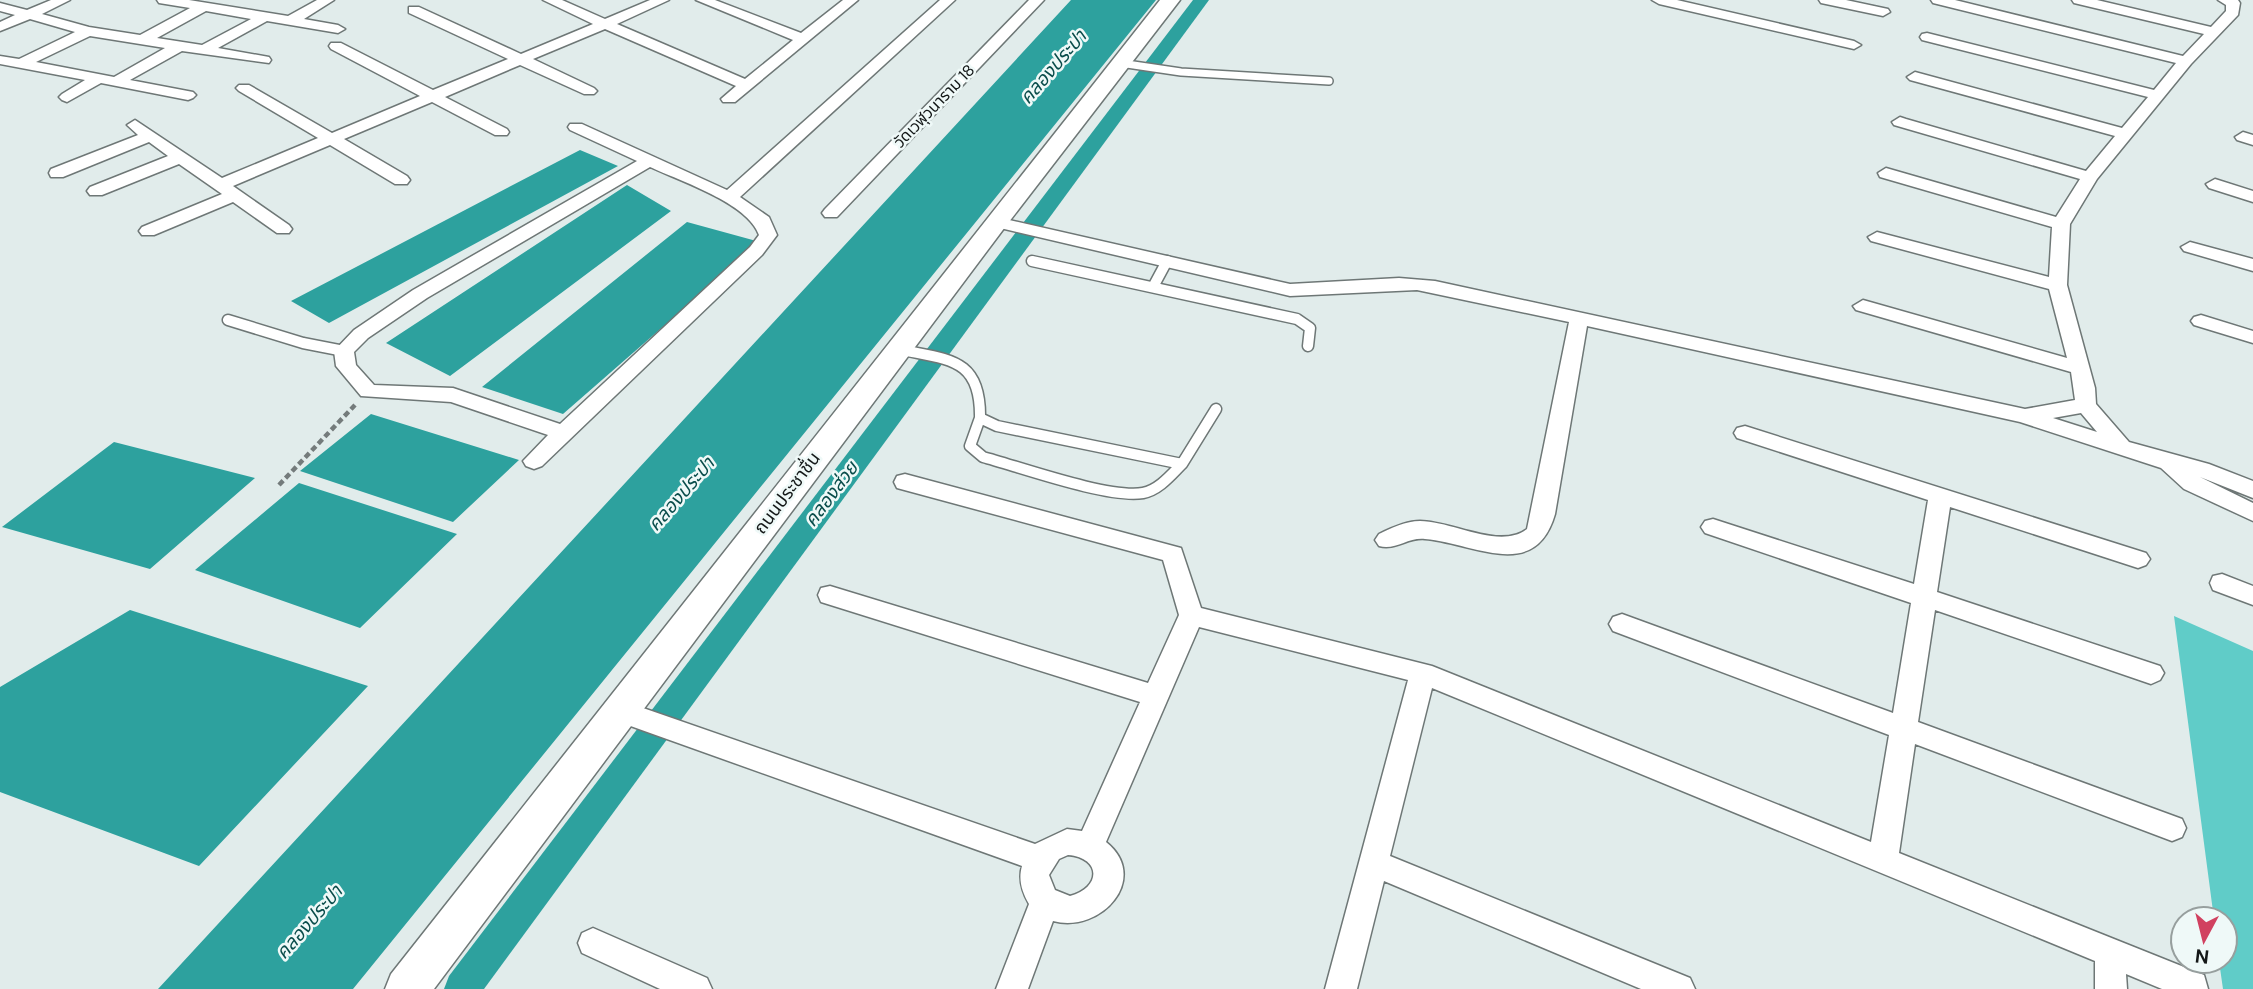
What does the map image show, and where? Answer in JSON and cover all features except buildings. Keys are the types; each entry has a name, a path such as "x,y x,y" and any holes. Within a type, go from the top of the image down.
{"street":[{"path":"0,27 63,0"},
{"path":"164,0 338,29"},
{"path":"142,40 232,0"},
{"path":"290,21 327,0"},
{"path":"550,0 746,85"},
{"path":"148,232 331,139 662,0"},
{"path":"703,0 803,39"},
{"path":"729,99 851,0"},
{"path":"729,197 948,0"},
{"name":"วัดเวฬุวนาราม 18","path":"831,212 1037,0"},
{"name":"ถนนประชาชื่น","path":"407,989 626,713 898,349 1170,0"},
{"path":"1659,0 1678,2 1854,45"},
{"path":"1826,0 1883,12"},
{"path":"1938,0 2186,61"},
{"path":"2079,0 2216,32"},
{"path":"2120,445 2086,405 2085,388 2058,285 2061,224 2090,177 2186,61 2233,12 2233,3 2225,0"},
{"path":"0,6 88,31 264,60"},
{"path":"414,10 589,91"},
{"path":"204,50 264,17"},
{"path":"7,63 88,31"},
{"path":"1927,37 2157,95"},
{"path":"115,82 180,46"},
{"path":"336,46 501,132"},
{"path":"7,63 188,94"},
{"path":"1915,77 2126,134"},
{"path":"67,97 98,79"},
{"path":"244,88 401,180"},
{"path":"1900,122 2090,177"},
{"path":"135,125 283,229"},
{"path":"534,461 756,251 768,235 763,221 729,197 576,127"},
{"path":"57,173 150,136"},
{"path":"96,191 181,157"},
{"path":"564,433 453,394 368,391 346,366 344,351 361,334 420,294 651,160"},
{"path":"1886,173 2061,224"},
{"path":"2215,184 2253,197"},
{"path":"996,222 1290,290 1310,291 1409,282 2024,416 2167,462 2202,469 2253,490"},
{"path":"1877,237 2058,285"},
{"path":"2190,247 2253,265"},
{"path":"1863,306 2080,368"},
{"path":"1387,540 1421,529 1502,546 1524,544 1535,534 1543,514 1579,319"},
{"path":"2201,321 2253,337"},
{"path":"2024,416 2086,405"},
{"path":"1745,433 2138,559"},
{"path":"2167,462 2192,483 2253,513"},
{"path":"905,482 1172,554 1191,615 1090,846"},
{"path":"1883,860 1940,496"},
{"path":"1713,527 2151,673"},
{"path":"2222,583 2253,596"},
{"path":"830,595 1156,696"},
{"path":"1191,615 1423,673 2193,986"},
{"path":"1622,624 2172,828"},
{"path":"1341,989 1423,673"},
{"path":"626,713 1039,859"},
{"path":"1080,842 1090,846 1099,853 1108,872 1102,893 1095,902 1069,910 1045,902 1033,881 1034,869 1039,859 1056,844 1080,842"},
{"path":"1374,863 1679,989"},
{"path":"1012,989 1045,902"},
{"path":"593,943 696,989"},
{"path":"2110,952 2111,989"}],"lane":[{"path":"1120,63 1181,72 1329,81"},
{"path":"1032,261 1297,319 1310,328 1308,346"},
{"path":"1153,286 1167,261"},
{"path":"228,320 303,343 344,351"},
{"path":"898,349 952,362 973,376 979,387 981,418 970,446 983,457 1116,491 1142,493 1161,485 1182,464 1216,409"},
{"path":"981,418 1012,431 1182,464"}],"path":[{"path":"279,485 368,391"}],"shaded area":[{"path":"2174,616 2253,651 2253,989 2223,989 2221,975 2239,975 2239,905 2212,905"}],"water":[{"name":"คลองประปา","path":"1071,0 1156,0 353,989 158,989"},
{"path":"580,150 618,166 329,323 291,301"},
{"path":"627,185 671,211 450,376 386,343"},
{"path":"687,222 760,242 563,414 482,387"},
{"path":"371,414 519,460 453,522 300,471"},
{"path":"114,442 255,478 150,569 2,527"},
{"path":"299,483 457,534 360,628 195,570"},
{"path":"130,610 368,686 199,866 0,792 0,687"}],"waterway":[{"name":"คลองส่วย","path":"462,989 1201,0"}]}
